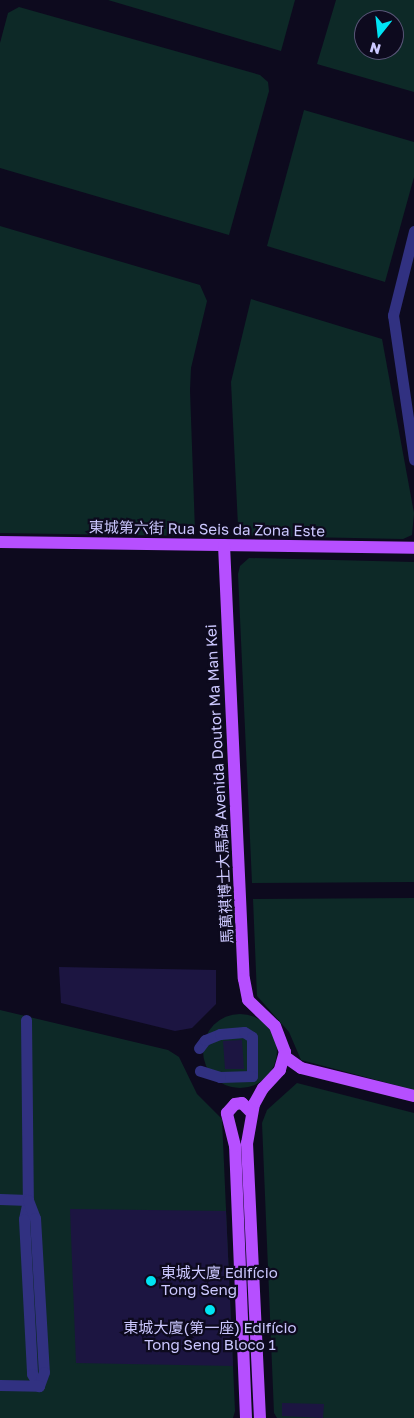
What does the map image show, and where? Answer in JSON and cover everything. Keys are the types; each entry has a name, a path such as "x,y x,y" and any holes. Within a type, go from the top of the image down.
{"main road":[{"name":"東城第六街 Rua Seis da Zona Este","path":"0,542 414,548"},
{"name":"馬萬祺博士大馬路 Avenida Doutor Ma Man Kei","path":"224,545 244,979 248,1000 261,1016 271,1022 280,1034 284,1056"},
{"path":"260,1418 247,1143 252,1113 262,1088 276,1078 284,1056 301,1068 414,1096"},
{"path":"246,1418 235,1146 227,1113 235,1104 242,1103 252,1113"}],"street":[{"path":"414,231 393,315 414,459"},
{"path":"0,1384 39,1386 32,1374 24,1218 28,1200 26,1020"},
{"path":"199,1048 205,1040 220,1034 244,1032 252,1038 252,1076 215,1076 200,1071"},
{"path":"0,1199 28,1200"}],"green space":[{"path":"108,0 295,0 281,51"},
{"path":"336,0 414,0 414,92 317,64"},
{"path":"19,7 260,75 268,82 269,91 229,235 0,168 0,43 8,13"},
{"path":"304,110 414,142 414,177 385,282 267,246"},
{"path":"0,226 200,285 207,301 191,368 190,390 195,531 187,536 0,533"},
{"path":"251,299 382,339 414,513 412,535 403,539 253,536 244,533 238,526 231,382"},
{"path":"249,558 414,562 414,882 252,883 238,574 240,566"},
{"path":"414,898 414,1090 301,1060 289,1032 257,996 253,899"},
{"path":"0,1010 168,1050 179,1057 197,1094 222,1119 235,1411 233,1418 0,1418"},
{"path":"240,1014 254,1017 266,1025 274,1037 277,1051 274,1065 266,1077 254,1085 240,1088 226,1085 214,1077 206,1065 203,1051 206,1037 214,1025 226,1017"},
{"path":"297,1083 414,1113 414,1418 277,1418 274,1413 262,1123 267,1110"}],"building":[{"path":"59,967 216,970 216,1004 192,1028 175,1031 61,1003"},
{"path":"242,1040 244,1069 225,1069 223,1041"},
{"name":"東城大廈 Edifício Tong Seng","path":"70,1209 226,1211 233,1366 76,1363"},
{"path":"282,1403 324,1404 323,1418 282,1416"}],"place":[{"name":"東城大廈 Edifício Tong Seng","path":"151,1281"},
{"name":"東城大廈(第一座) Edifício Tong Seng Bloco 1","path":"210,1310"}]}
